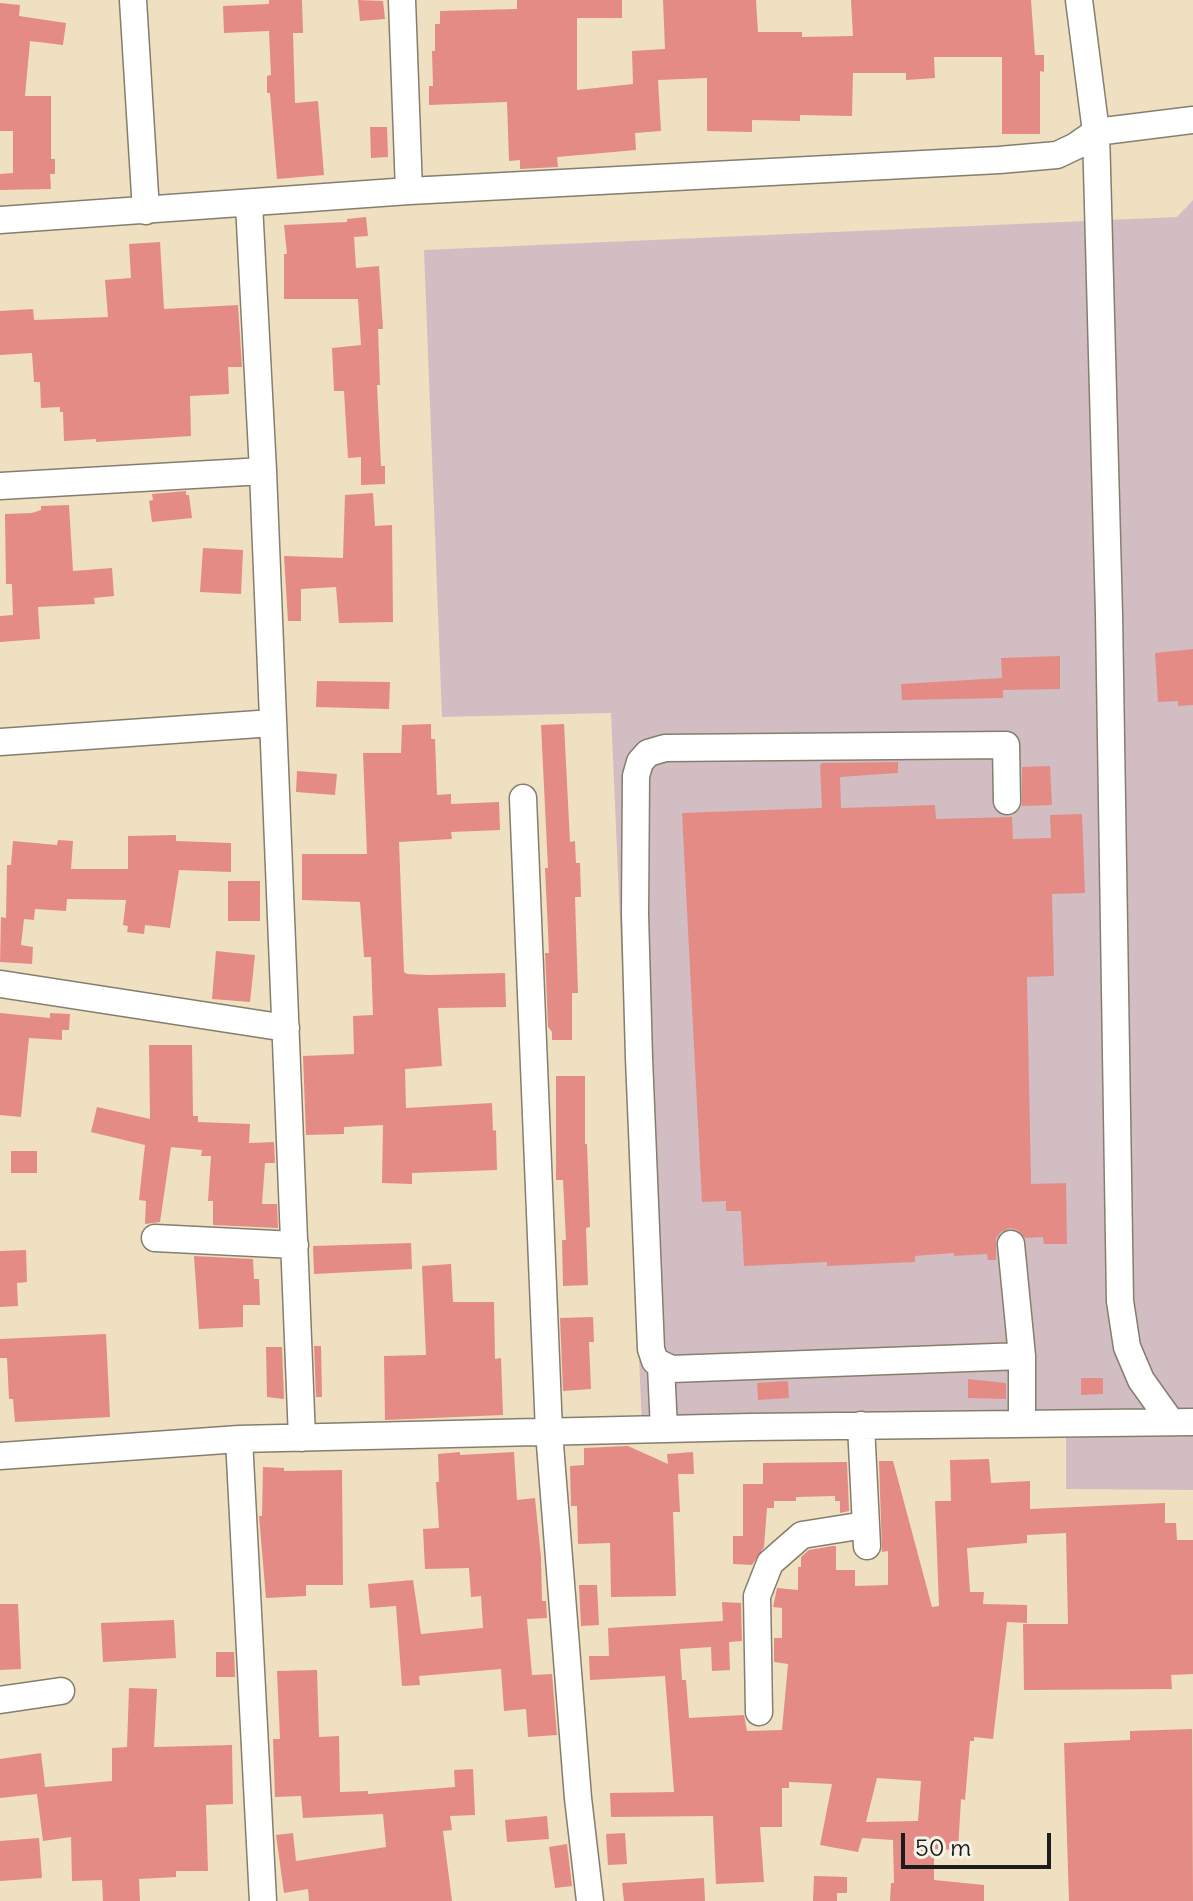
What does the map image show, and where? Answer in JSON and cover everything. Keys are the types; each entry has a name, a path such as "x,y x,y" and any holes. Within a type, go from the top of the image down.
{"street":[{"path":"133,0 146,211"},
{"path":"402,0 409,191"},
{"path":"1079,0 1096,132 1109,614 1120,1301 1127,1347 1141,1380 1182,1422"},
{"path":"0,220 409,191 999,160 1057,155 1096,132 1193,120"},
{"path":"249,204 263,471 302,1438"},
{"path":"0,486 263,471"},
{"path":"0,742 273,723"},
{"path":"1007,801 1006,745 665,748 648,753 640,762 636,776 635,914 651,1349 655,1361 671,1369 1022,1356"},
{"path":"523,798 549,1432 577,1782 590,1901"},
{"path":"1,984 286,1028"},
{"path":"155,1238 295,1245"},
{"path":"1011,1244 1022,1356 1022,1422"},
{"path":"661,1366 664,1429"},
{"path":"0,1456 239,1439 1022,1422 1182,1422"},
{"path":"759,1712 757,1596 770,1563 802,1535 866,1535 861,1425"},
{"path":"239,1439 263,1901"},
{"path":"0,1700 61,1691"}],"shaded area":[{"path":"1193,200 1193,1490 1066,1489 1066,1428 642,1426 611,713 442,717 424,250 1177,217"}],"building":[{"path":"269,0 302,0 303,33 293,33 295,103 318,101 324,175 277,179 270,93 267,93 267,76 271,75 269,31 224,33 223,6 269,4"},
{"path":"358,0 383,1 385,19 360,21"},
{"path":"517,0 622,0 622,18 577,18 577,90 633,84 632,51 665,49 663,0 756,0 758,32 802,32 802,37 853,36 851,0 1031,0 1035,55 1044,55 1044,72 1040,71 1040,134 1002,134 1002,57 934,57 935,78 906,80 906,73 853,73 852,116 800,115 800,121 752,120 752,132 707,131 707,78 658,80 661,131 635,133 636,150 557,157 558,167 520,169 520,160 509,161 507,102 429,105 429,86 433,86 435,24 440,24 440,11 517,9"},
{"path":"0,3 20,5 19,16 66,23 63,45 30,41 25,96 51,96 51,159 55,159 55,174 50,174 51,189 0,190 0,174 13,173 13,131 0,131"},
{"path":"370,127 387,127 388,157 371,158"},
{"path":"366,217 368,236 354,237 356,268 379,266 383,329 378,329 380,385 377,385 381,466 385,466 385,484 361,485 361,457 348,458 344,391 334,391 332,348 361,345 358,299 284,299 284,254 287,254 284,225 347,222 347,219"},
{"path":"160,242 164,309 238,305 242,367 228,367 229,394 190,396 191,436 64,441 60,407 41,408 40,382 34,382 32,353 0,355 0,311 33,309 34,320 108,317 105,280 131,278 129,244"},
{"path":"186,491 192,518 152,522 149,501 153,500 152,494"},
{"path":"373,493 375,526 392,525 393,622 339,623 336,587 301,589 301,621 288,621 284,556 343,558 345,495"},
{"path":"69,505 73,571 112,568 114,596 94,598 95,604 38,607 40,639 0,642 0,616 13,615 12,584 6,584 5,514 32,513 41,510 41,506"},
{"path":"203,548 243,550 241,594 200,592"},
{"path":"1193,649 1193,705 1178,706 1178,701 1158,702 1155,653"},
{"path":"1060,656 1060,689 1003,690 1003,698 902,700 901,684 1002,678 1001,658"},
{"path":"317,681 390,682 389,709 316,707"},
{"path":"431,724 431,739 435,739 437,795 451,794 451,804 499,802 500,830 451,832 452,839 399,842 404,972 429,975 505,973 506,1007 438,1008 442,1066 405,1069 406,1108 492,1103 497,1170 412,1173 412,1184 382,1183 383,1125 344,1127 344,1134 306,1135 303,1056 354,1054 353,1016 373,1015 371,957 364,957 360,902 302,900 302,854 367,854 363,753 401,753 402,725"},
{"path":"564,724 570,842 575,841 576,863 580,863 581,897 575,897 578,993 572,993 572,1040 552,1040 548,1027 545,953 549,953 545,868 548,868 541,725"},
{"path":"898,762 898,773 840,777 841,808 935,805 936,819 1012,817 1013,839 1051,838 1050,815 1082,814 1085,893 1052,894 1054,976 1027,977 1031,1184 1066,1183 1067,1244 1044,1244 1043,1237 1025,1238 1018,1230 1010,1228 996,1238 996,1260 988,1260 987,1254 954,1256 954,1253 915,1256 915,1262 744,1266 741,1211 726,1211 726,1201 702,1202 682,813 822,808 822,763"},
{"path":"1050,766 1052,805 1022,806 1022,767"},
{"path":"297,771 337,774 335,795 296,792"},
{"path":"176,835 176,841 231,843 231,872 179,870 170,928 145,925 144,934 127,932 128,926 123,925 126,900 67,899 66,911 35,909 34,920 24,919 21,945 33,947 32,964 0,962 1,917 6,918 7,865 11,865 13,841 57,845 58,840 73,841 71,869 128,869 128,836"},
{"path":"228,881 260,881 260,921 228,921"},
{"path":"216,951 255,955 250,1002 212,999"},
{"path":"0,1013 50,1018 50,1013 70,1014 69,1030 62,1030 62,1040 29,1038 21,1117 0,1115"},
{"path":"149,1045 192,1045 193,1116 198,1116 198,1122 250,1124 249,1143 274,1142 275,1163 265,1163 262,1204 277,1204 278,1228 213,1225 213,1201 208,1201 211,1156 201,1156 202,1150 171,1147 160,1222 145,1224 146,1201 139,1200 145,1145 91,1132 97,1107 150,1119"},
{"path":"556,1076 585,1076 590,1227 586,1228 588,1285 563,1286 562,1240 566,1240 563,1180 556,1180"},
{"path":"11,1151 37,1151 37,1173 11,1173"},
{"path":"411,1243 412,1269 314,1274 313,1246"},
{"path":"26,1250 27,1282 17,1283 18,1306 0,1307 0,1251"},
{"path":"194,1256 253,1259 254,1279 259,1279 260,1305 243,1305 243,1327 199,1329"},
{"path":"451,1264 453,1302 494,1302 495,1359 501,1358 503,1415 385,1420 384,1356 426,1355 422,1266"},
{"path":"593,1317 594,1342 589,1342 591,1389 563,1391 560,1318"},
{"path":"106,1334 110,1417 15,1422 13,1399 9,1399 7,1358 0,1358 0,1339"},
{"path":"314,1346 321,1346 322,1397 316,1397"},
{"path":"266,1347 282,1347 284,1399 267,1397"},
{"path":"1081,1378 1103,1378 1103,1394 1081,1395"},
{"path":"968,1379 1006,1383 1006,1399 968,1398"},
{"path":"788,1381 789,1398 758,1400 757,1383"},
{"path":"628,1446 668,1464 667,1454 693,1452 694,1474 678,1474 680,1512 673,1512 676,1596 611,1597 610,1543 578,1544 577,1506 571,1506 570,1466 584,1465 584,1448"},
{"path":"460,1452 460,1455 514,1452 517,1500 535,1498 542,1601 546,1601 547,1618 527,1619 532,1675 552,1674 557,1735 528,1737 526,1709 504,1711 501,1669 419,1676 420,1685 402,1686 396,1606 370,1608 368,1584 413,1580 421,1634 483,1628 481,1596 471,1597 469,1568 425,1569 423,1529 439,1528 438,1454"},
{"path":"989,1459 991,1483 1030,1481 1030,1509 1165,1503 1165,1523 1176,1523 1177,1540 1193,1540 1193,1674 1171,1675 1172,1689 1024,1690 1023,1624 1068,1624 1066,1533 1027,1535 1027,1543 967,1548 970,1592 984,1592 983,1604 1027,1605 1027,1623 1007,1622 993,1739 974,1737 974,1741 970,1741 965,1800 961,1799 958,1850 934,1849 934,1880 984,1885 984,1901 890,1901 891,1883 894,1883 893,1840 862,1838 858,1852 820,1845 832,1784 789,1782 789,1788 782,1788 782,1827 760,1827 764,1882 716,1884 713,1816 611,1817 610,1793 674,1792 665,1676 590,1680 589,1656 609,1656 608,1628 723,1621 722,1602 741,1603 742,1641 729,1642 730,1670 712,1671 711,1647 680,1649 689,1718 744,1715 747,1731 782,1730 788,1664 774,1662 774,1638 782,1638 782,1608 773,1607 777,1588 798,1590 801,1557 809,1550 832,1546 836,1546 836,1570 855,1570 855,1586 888,1585 888,1551 882,1552 879,1461 893,1461 932,1607 939,1606 935,1501 951,1501 950,1460","holes":["877,1778 921,1781 918,1821 866,1822"]},
{"path":"847,1462 849,1511 840,1513 840,1501 835,1501 835,1496 774,1501 774,1508 767,1508 764,1547 752,1565 733,1564 733,1536 743,1536 743,1484 763,1484 763,1463"},
{"path":"263,1467 284,1468 284,1471 342,1470 343,1585 306,1585 306,1596 266,1598 259,1516 262,1516"},
{"path":"579,1585 597,1585 599,1625 581,1626"},
{"path":"0,1604 18,1604 21,1669 0,1670"},
{"path":"174,1620 176,1658 103,1662 101,1623"},
{"path":"216,1652 234,1652 235,1677 216,1677"},
{"path":"317,1670 319,1737 339,1736 340,1792 368,1791 368,1794 455,1787 454,1770 473,1769 475,1815 450,1816 452,1830 443,1831 452,1901 309,1901 308,1889 284,1893 276,1835 293,1833 296,1861 386,1847 383,1814 303,1818 301,1796 275,1797 273,1739 280,1739 277,1671"},
{"path":"129,1688 157,1689 154,1747 232,1745 233,1804 206,1805 208,1871 176,1871 176,1877 139,1879 140,1901 103,1901 102,1880 72,1881 71,1837 43,1841 37,1794 0,1798 0,1759 41,1753 45,1787 112,1781 112,1748 127,1747"},
{"path":"1192,1729 1193,1901 1069,1901 1064,1743 1130,1740 1130,1731"},
{"path":"547,1816 549,1839 507,1842 505,1820"},
{"path":"625,1833 627,1864 608,1865 606,1834"},
{"path":"39,1838 42,1878 0,1881 0,1841"},
{"path":"567,1844 572,1886 555,1888 549,1847"},
{"path":"814,1876 847,1877 847,1893 837,1893 837,1901 813,1901"},
{"path":"704,1878 705,1901 624,1901 622,1883"}]}
